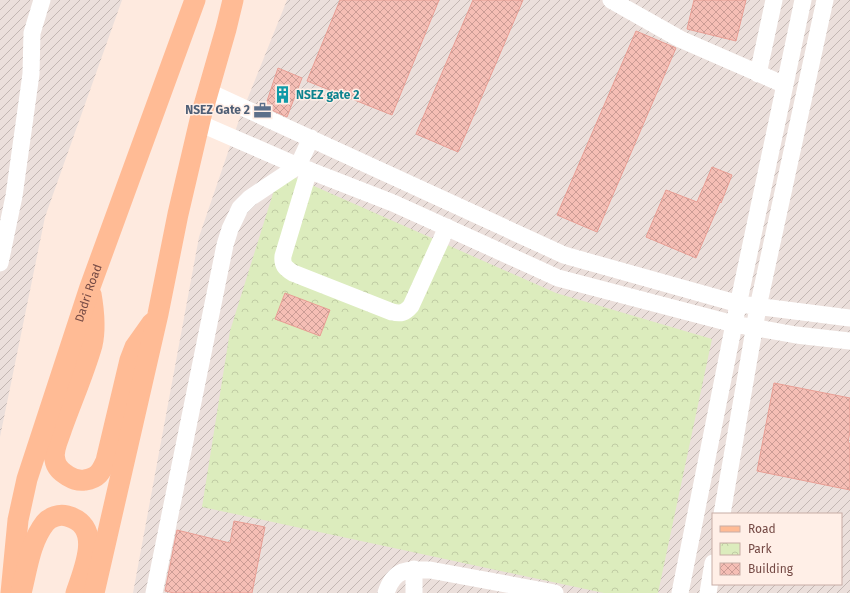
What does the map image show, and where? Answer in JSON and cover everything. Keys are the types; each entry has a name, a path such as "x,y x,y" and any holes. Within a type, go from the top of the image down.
{"main road":[{"name":"Dadri Road","path":"11,593 18,520 27,479 90,288 195,0"},
{"path":"94,593 158,314 178,214 199,123 226,29 232,0"},
{"path":"90,288 94,313 92,343 56,446 54,459 57,466 70,477 82,481 93,479 101,473 106,461 130,360 135,347 158,314"},
{"path":"21,593 32,548 37,537 44,524 50,518 62,516 77,520 85,528 89,538 89,552 76,593"}],"lane":[{"path":"0,263 15,188 31,74 32,33 42,0"},
{"path":"611,0 680,39 785,85"},
{"path":"758,74 774,0"},
{"path":"680,593 734,324 803,0"},
{"path":"722,513 758,307 825,0"},
{"path":"207,91 564,255 739,304 850,318"},
{"path":"199,123 304,168 393,203 558,278 734,324 796,335 850,341"},
{"path":"311,138 282,263 293,273 400,314 406,312 411,306 447,227"},
{"path":"154,593 225,245 230,229 240,208 250,198 304,168"},
{"path":"466,236 477,215"},
{"path":"386,593 394,578 404,570 414,569 430,570 555,593"},
{"path":"414,569 414,593"},
{"path":"708,593 712,569"}],"shaded area":[{"path":"0,0 122,0 45,217 0,437"},
{"path":"287,0 850,0 850,593 133,593 199,237 239,120"}],"green space":[{"path":"280,171 556,293 712,339 658,593 604,593 202,507 230,331"}],"building":[{"path":"340,0 439,0 392,115 307,81"},
{"path":"473,0 523,0 458,152 416,134"},
{"path":"694,0 746,0 736,41 687,29"},
{"path":"636,31 676,48 597,232 557,215"},
{"name":"NSEZ gate 2","path":"278,68 302,78 287,117 265,107"},
{"path":"712,167 732,175 696,258 646,237 666,190 697,202"},
{"path":"285,293 330,310 320,336 275,319"},
{"path":"774,383 850,398 850,431 848,443 850,443 850,490 757,471"},
{"path":"234,521 265,527 252,593 174,593 165,591 177,530 230,543"}],"place":[{"name":"NSEZ gate 2","path":"283,95"},
{"name":"NSEZ Gate 2","path":"263,110"}]}
